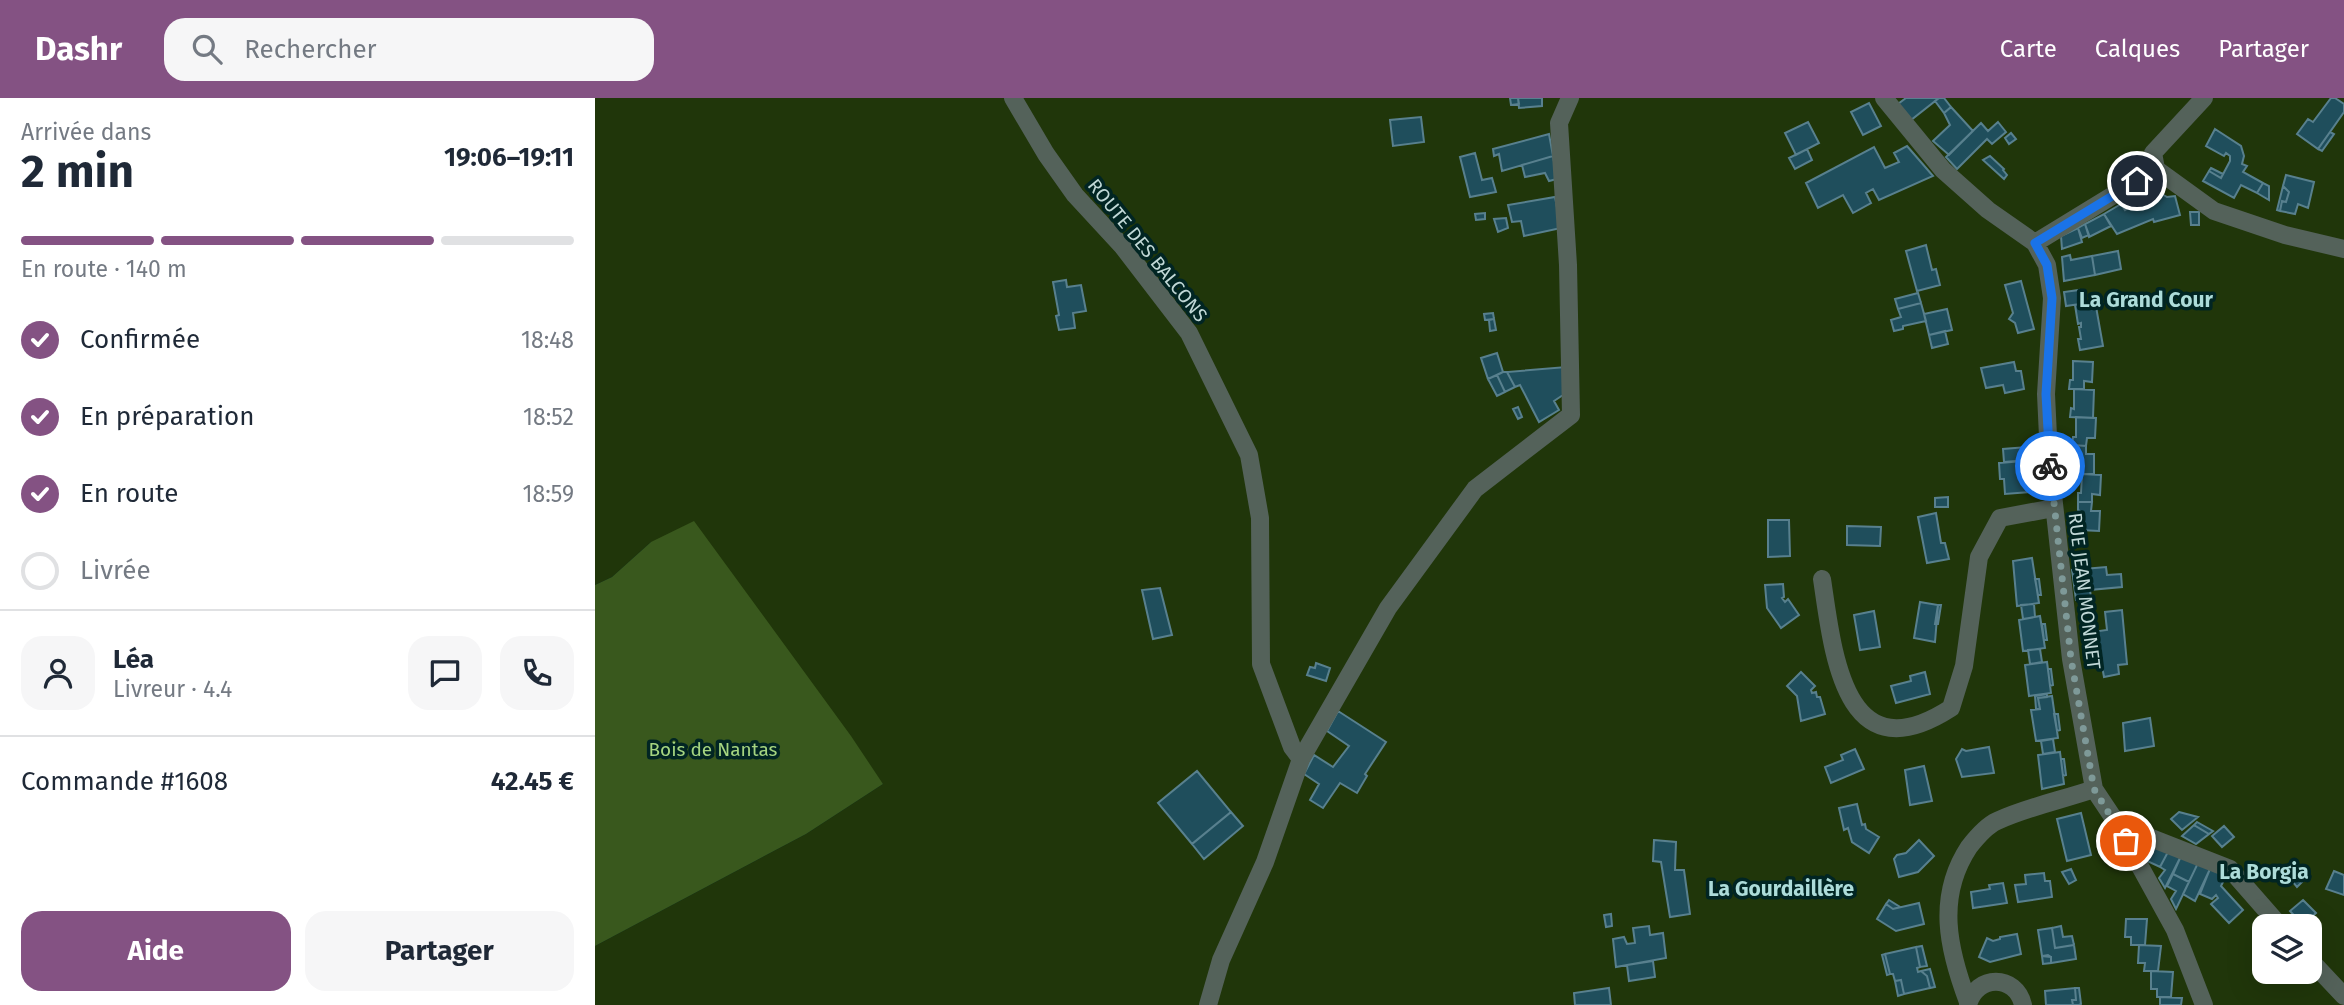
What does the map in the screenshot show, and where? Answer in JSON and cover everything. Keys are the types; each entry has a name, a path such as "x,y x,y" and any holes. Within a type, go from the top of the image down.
{"street":[{"name":"ROUTE DES BALCONS","path":"1013,98 1046,154 1076,195 1122,247 1189,332 1249,455 1260,518 1261,664 1291,747 1301,759"},
{"path":"1208,1005 1221,960 1265,862 1301,759 1388,608 1475,489 1571,415 1568,265 1559,123 1570,98"},
{"path":"1884,98 1944,170 1988,210 2035,243 2155,169"},
{"path":"2204,98 2153,153 2155,169 2214,211 2285,235 2344,249"},
{"name":"RUE JEAN MONNET","path":"2035,243 2047,265 2052,298 2046,394 2054,508 2071,659 2094,789 2114,819 2175,930 2204,1005"},
{"path":"1822,579 1833,657 1852,704 1877,725 1902,730 1929,722 1951,708 1964,666 1979,557 2000,518 2054,508"},
{"path":"1968,1003 1951,946 1948,912 1950,887 1960,861 1975,839 1994,822 2094,789"},
{"path":"2114,819 2151,838 2230,869 2269,914"},
{"path":"2322,973 2344,996"},
{"path":"1968,1003 1972,993 1980,985 1999,981 2017,990 2023,1005"}],"green space":[{"path":"595,98 2344,98 2344,1005 595,1005 595,946 806,834 883,784 651,542 612,577 595,585"},
{"name":"Bois de Nantas","path":"694,521 883,784 806,834 595,946 595,585 612,577 651,542"}],"building":[{"path":"1510,98 1518,98 1519,104 1511,105"},
{"path":"1518,98 1542,98 1542,106 1519,108"},
{"path":"1906,98 1939,98 1911,120 1898,104"},
{"path":"1944,98 1951,107 1944,113 1935,101"},
{"path":"2331,98 2344,104 2344,112 2318,149 2297,134 2308,119 2313,122"},
{"path":"1869,103 1881,126 1863,135 1851,112"},
{"path":"1951,107 1973,131 1949,155 1933,141 1950,125 1944,113"},
{"path":"1421,117 1424,142 1393,146 1390,120"},
{"path":"1808,122 1819,143 1796,155 1785,133"},
{"path":"1998,122 2006,132 1992,144 1987,139 1957,169 1946,157 1981,123 1988,131"},
{"path":"2215,129 2241,146 2244,156 2242,164 2247,166 2243,172 2263,183 2257,193 2241,185 2234,198 2203,181 2209,171 2221,178 2230,161 2230,156 2226,153 2224,156 2206,146"},
{"path":"2330,132 2334,134 2322,151 2318,149"},
{"path":"2011,133 2016,139 2009,144 2005,138"},
{"path":"1549,134 1553,156 1502,171 1499,154 1494,156 1493,149"},
{"path":"1907,146 1933,176 1879,200 1873,189 1866,193 1871,203 1853,213 1843,195 1818,208 1806,183 1874,147 1885,168 1899,162 1894,153"},
{"path":"1807,149 1812,160 1795,169 1789,158"},
{"path":"1475,153 1482,180 1492,178 1496,192 1470,197 1460,157"},
{"path":"1553,156 1557,179 1549,181 1545,173 1525,177 1522,165"},
{"path":"1990,156 2004,169 2007,175 2004,179 1983,160"},
{"path":"2211,168 2223,174 2221,178 2209,171"},
{"path":"2286,175 2314,182 2308,208 2298,204 2295,214 2280,211 2282,201 2286,202 2289,192 2283,186"},
{"path":"2263,183 2269,186 2269,200 2257,193"},
{"path":"2283,186 2289,192 2286,202 2282,201 2280,211 2277,210"},
{"path":"2162,194 2167,197 2175,196 2180,215 2154,222 2153,219 2117,234 2104,214 2121,204 2125,210 2133,201"},
{"path":"1555,197 1561,228 1524,236 1521,221 1512,222 1508,205"},
{"path":"2190,212 2199,212 2199,225 2191,225"},
{"path":"1485,213 1485,219 1476,220 1475,214"},
{"path":"2104,214 2111,226 2089,237 2085,224"},
{"path":"1506,218 1508,228 1498,232 1494,219"},
{"path":"2085,224 2089,235 2082,238 2078,228"},
{"path":"2078,228 2082,242 2062,249 2061,236"},
{"path":"1926,245 1932,270 1936,269 1940,285 1917,291 1906,251"},
{"path":"2118,251 2121,269 2095,275 2092,256"},
{"path":"2070,255 2071,260 2092,256 2095,275 2064,281 2062,257"},
{"path":"1066,280 1067,287 1081,285 1086,311 1073,313 1075,328 1059,330 1053,282"},
{"path":"2021,281 2034,329 2018,333 2015,323 2009,319 2013,313 2005,285"},
{"path":"2079,290 2080,304 2066,306 2064,292"},
{"path":"1918,293 1921,303 1898,309 1895,299"},
{"path":"2095,301 2103,346 2080,350 2078,339 2081,339 2081,323 2078,324 2075,305"},
{"path":"1921,303 1926,321 1894,331 1891,320 1901,317 1898,309"},
{"path":"1947,309 1952,330 1929,335 1924,314"},
{"path":"1493,313 1494,319 1485,320 1484,314"},
{"path":"1494,319 1496,330 1490,331 1489,320"},
{"path":"1945,331 1948,344 1932,348 1929,335"},
{"path":"1497,353 1503,372 1488,379 1481,358"},
{"path":"2073,361 2093,362 2092,382 2084,381 2084,389 2069,389 2070,380 2073,380"},
{"path":"2014,362 2016,371 2021,371 2024,389 2005,393 2003,385 1986,388 1981,368"},
{"path":"1566,367 1563,395 1554,401 1559,410 1539,422 1520,385 1515,387 1507,372"},
{"path":"1507,372 1515,387 1505,392 1497,375"},
{"path":"1497,375 1505,392 1497,396 1488,379"},
{"path":"2074,389 2094,390 2093,418 2070,417 2071,408 2074,409"},
{"path":"1518,407 1522,417 1518,419 1513,409"},
{"path":"2076,417 2096,418 2095,438 2087,438 2086,446 2072,445 2073,437 2076,437"},
{"path":"2072,445 2086,446 2086,454 2094,454 2094,474 2075,474 2075,453 2072,453"},
{"path":"2027,447 2028,460 2004,462 2003,449"},
{"path":"2024,461 2030,492 2005,494 1999,463"},
{"path":"2082,474 2101,475 2100,495 2092,494 2092,502 2078,502"},
{"path":"1948,497 1948,507 1935,507 1935,498"},
{"path":"2078,502 2092,502 2091,511 2100,511 2099,531 2080,530"},
{"path":"1936,513 1941,543 1945,543 1949,559 1927,563 1918,517"},
{"path":"1768,520 1789,520 1790,556 1768,557"},
{"path":"1847,526 1881,527 1880,546 1847,545"},
{"path":"2032,558 2039,603 2017,606 2013,561"},
{"path":"2106,567 2107,575 2121,574 2122,587 2090,590 2091,598 2076,600 2072,570"},
{"path":"2035,579 2039,579 2041,595 2038,595"},
{"path":"1783,584 1782,598 1785,602 1788,599 1799,615 1781,628 1767,608 1765,585"},
{"path":"1160,588 1172,635 1153,639 1142,590"},
{"path":"1920,602 1938,605 1935,642 1914,638"},
{"path":"2034,604 2035,617 2023,619 2021,605"},
{"path":"1938,605 1941,605 1938,624 1935,624"},
{"path":"2122,610 2127,664 2118,665 2119,674 2104,677 2102,666 2097,667 2094,650 2085,651 2084,633 2107,630 2105,612"},
{"path":"1874,611 1880,647 1860,650 1854,615"},
{"path":"2040,616 2045,648 2023,651 2019,620"},
{"path":"2042,624 2045,624 2047,640 2044,640"},
{"path":"2040,649 2042,662 2030,664 2028,650"},
{"path":"2047,662 2051,693 2029,696 2025,665"},
{"path":"1316,663 1330,668 1326,681 1307,675 1310,667 1315,668"},
{"path":"2048,669 2051,669 2053,685 2050,686"},
{"path":"1801,672 1815,686 1811,690 1812,693 1816,692 1817,697 1820,697 1825,714 1801,721 1797,696 1787,686"},
{"path":"1925,672 1930,694 1896,703 1891,686 1911,681 1910,676"},
{"path":"2047,694 2047,697 2038,698 2040,709 2036,709 2035,696"},
{"path":"2052,696 2058,738 2036,741 2031,710 2040,709 2038,698"},
{"path":"1338,711 1386,742 1365,774 1367,776 1357,793 1340,783 1323,808 1310,800 1319,784 1304,774 1314,755 1333,767 1349,746 1327,731"},
{"path":"2054,714 2058,714 2060,730 2057,731"},
{"path":"2150,718 2154,746 2125,751 2123,723"},
{"path":"2053,739 2055,752 2043,754 2041,741"},
{"path":"1989,747 1994,773 1962,777 1956,759 1962,749 1966,751"},
{"path":"1855,749 1864,769 1831,783 1825,767 1843,760 1841,755"},
{"path":"2060,752 2064,784 2042,789 2038,755"},
{"path":"2061,759 2064,759 2066,775 2063,776"},
{"path":"1924,766 1932,801 1910,805 1905,770"},
{"path":"1197,771 1231,812 1192,844 1158,803"},
{"path":"1857,804 1862,825 1865,824 1866,829 1879,837 1869,853 1852,842 1848,828 1844,830 1839,808"},
{"path":"1231,812 1243,826 1204,859 1192,844"},
{"path":"2179,812 2198,817 2182,830 2171,819"},
{"path":"2081,813 2091,855 2067,861 2057,819"},
{"path":"2197,822 2213,831 2209,834 2194,825"},
{"path":"2194,825 2209,834 2196,844 2182,836"},
{"path":"2224,826 2234,837 2222,847 2212,836"},
{"path":"1654,840 1676,842 1675,870 1684,870 1690,914 1670,917 1661,862 1653,861"},
{"path":"1919,840 1934,856 1918,872 1899,877 1894,859 1897,855 1906,853"},
{"path":"2146,843 2169,850 2160,867 2145,860 2141,851"},
{"path":"2169,850 2181,856 2165,888 2159,878 2165,870 2160,867"},
{"path":"2181,856 2198,863 2189,882 2173,874"},
{"path":"2198,863 2210,869 2195,901 2183,894"},
{"path":"2071,869 2076,880 2069,884 2062,872"},
{"path":"2210,869 2226,876 2221,886 2243,910 2229,923 2211,904 2218,898 2216,895 2212,899 2200,894"},
{"path":"2334,871 2344,875 2344,895 2326,889"},
{"path":"2044,873 2045,881 2050,881 2052,897 2018,902 2015,885 2026,884 2025,875"},
{"path":"2173,874 2189,882 2176,909 2171,899 2176,891 2167,886"},
{"path":"2301,875 2305,879 2297,887 2293,882"},
{"path":"2003,883 2007,903 1973,908 1971,892 1990,889 1989,885"},
{"path":"1889,900 1900,907 1893,909 1886,904"},
{"path":"2303,900 2316,913 2293,914 2290,911"},
{"path":"1919,903 1924,924 1896,931 1877,919 1886,904 1893,909"},
{"path":"1611,914 1612,926 1606,927 1604,915"},
{"path":"2126,919 2147,919 2145,945 2131,945 2131,937 2125,937"},
{"path":"1649,926 1650,935 1663,933 1666,958 1616,967 1613,939 1624,937 1627,944 1635,943 1633,928"},
{"path":"2061,926 2063,937 2072,936 2074,945 2055,948 2052,928"},
{"path":"2052,928 2055,948 2074,945 2076,959 2051,963 2051,957 2042,956 2038,930"},
{"path":"2017,934 2021,954 1990,962 1979,957 1987,938 1993,941"},
{"path":"2139,945 2161,946 2158,971 2144,971 2145,963 2138,963"},
{"path":"1922,946 1927,966 1920,967 1916,947"},
{"path":"1916,947 1920,967 1917,968 1918,972 1921,971 1927,976 1930,988 1904,994 1901,980 1895,981 1893,974 1890,974 1885,954"},
{"path":"1885,954 1890,974 1887,975 1882,955"},
{"path":"2042,956 2051,957 2051,963 2043,964"},
{"path":"1653,961 1655,977 1629,981 1627,965"},
{"path":"1930,969 1935,987 1930,988 1927,976 1921,971"},
{"path":"2151,971 2173,972 2171,997 2157,997 2157,989 2151,989"},
{"path":"1901,980 1904,994 1898,996 1895,981"},
{"path":"1609,988 1611,1005 1575,1005 1574,993"},
{"path":"2075,988 2076,1000 2072,1000 2073,1005 2046,1005 2045,991"},
{"path":"2075,988 2079,988 2079,1005 2073,1005 2072,1000 2076,1000"},
{"path":"2160,997 2182,998 2181,1005 2160,1005"}],"way so far":[{"path":"2050,466 2071,659 2094,789 2126,841"}],"district":[{"name":"La Grand Cour","path":"2146,300"},
{"name":"La Borgia","path":"2264,872"},
{"name":"La Gourdaillère","path":"1781,889"}],"route":[{"path":"2050,466 2046,394 2052,298 2047,265 2035,243 2137,181"}]}
